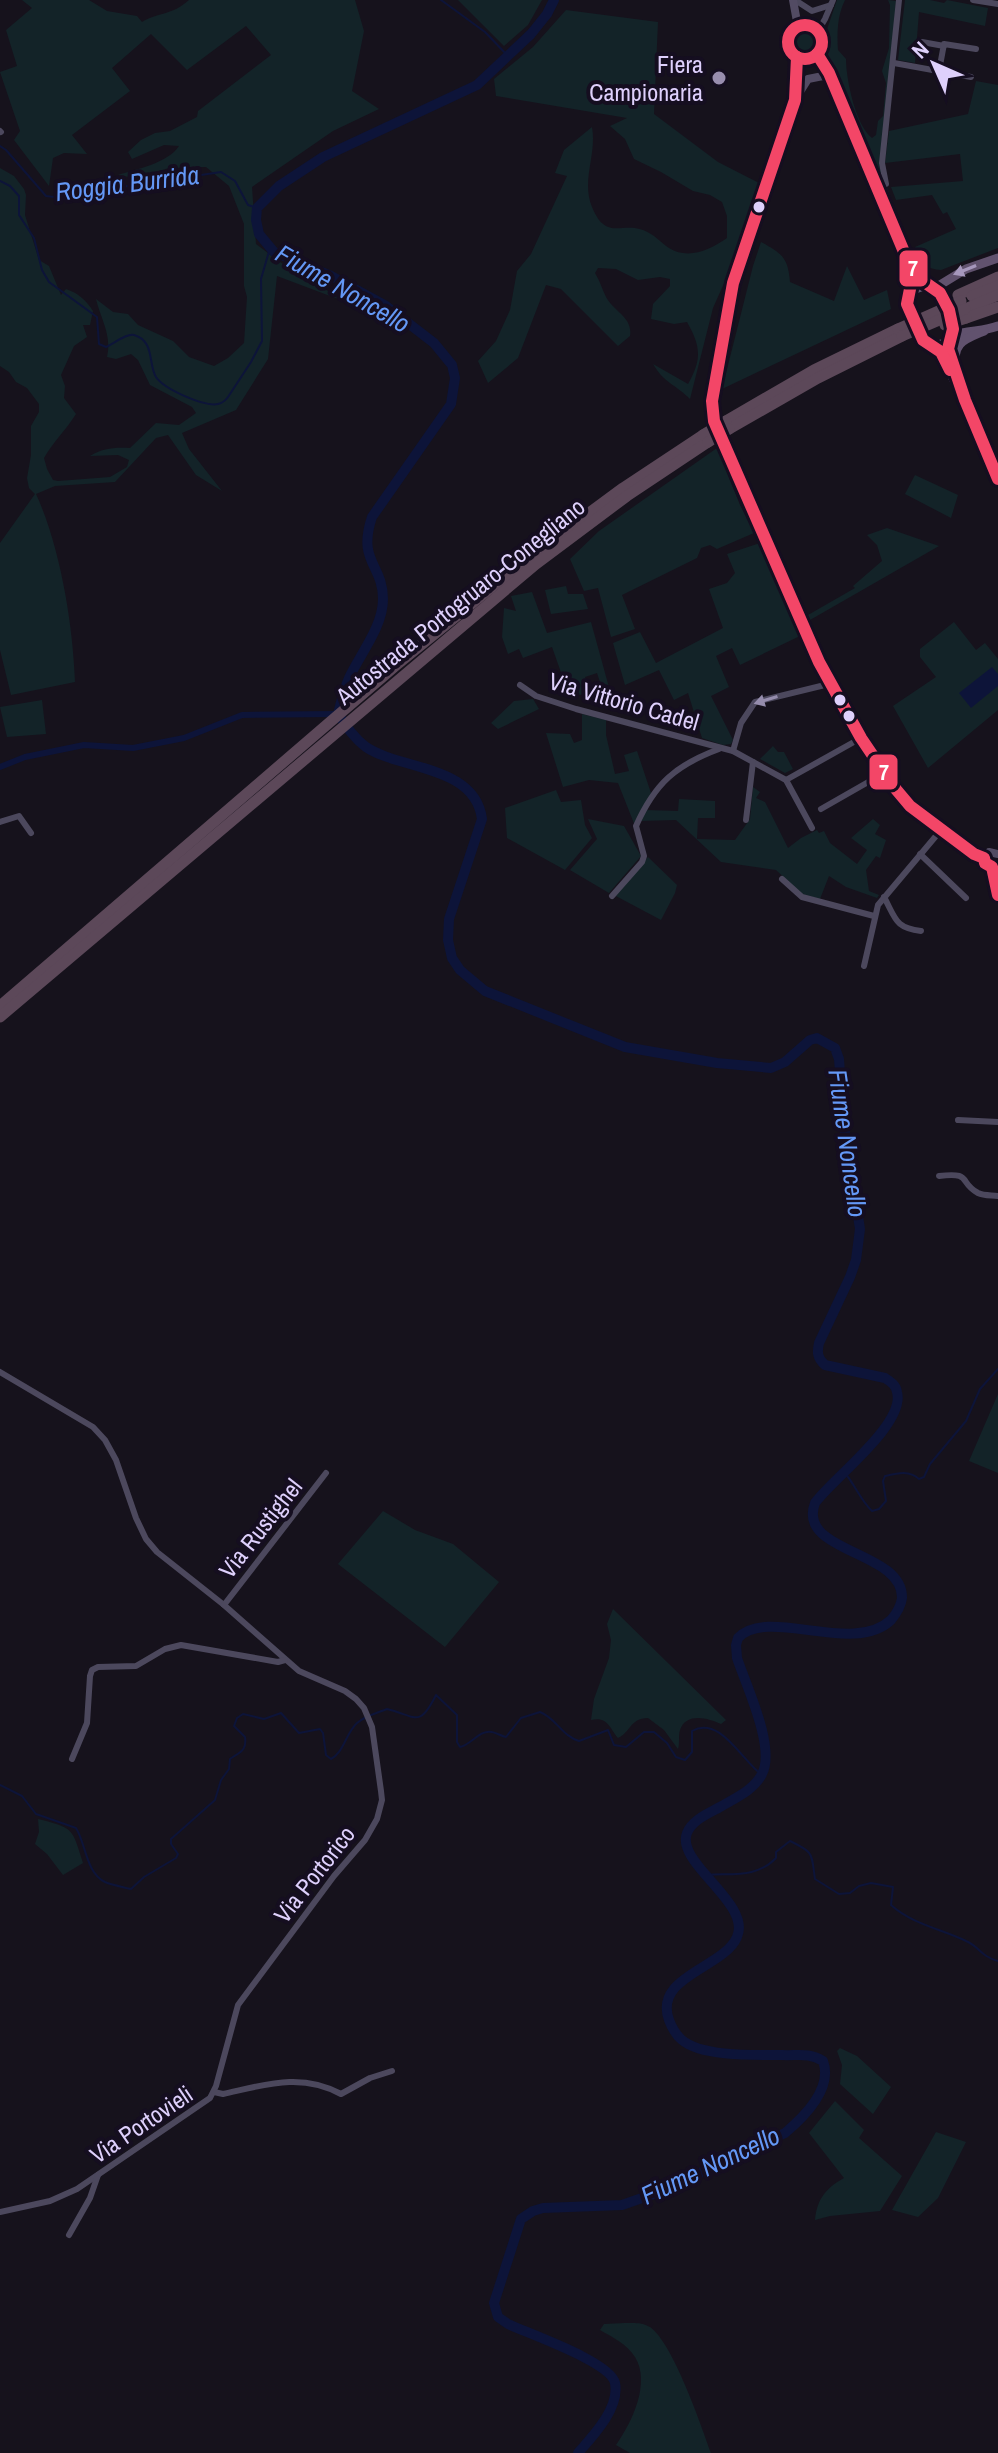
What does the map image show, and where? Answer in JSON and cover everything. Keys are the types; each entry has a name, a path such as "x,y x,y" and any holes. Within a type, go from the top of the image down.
{"highway":[{"path":"962,306 998,277"},
{"path":"900,333 962,306 998,286"},
{"path":"900,333 962,306 998,295"},
{"path":"962,306 998,307"},
{"name":"Autostrada Portogruaro-Conegliano","path":"0,1017 382,677 532,561 776,391 867,343 900,333"},
{"name":"Autostrada Portogruaro-Conegliano","path":"728,425 900,333"},
{"name":"Autostrada Portogruaro-Conegliano","path":"0,1006 98,928"}],"main road":[{"path":"965,400 944,357 934,346 926,344 907,298 917,287 931,286 998,258"},
{"path":"931,286 940,293 953,320 948,349 965,400 998,479"},
{"path":"955,368 957,346 998,326"},
{"path":"934,346 962,332 984,331"}],"street":[{"path":"794,0 812,11 832,2"},
{"path":"794,0 798,27"},
{"path":"886,184 882,163 899,0"},
{"path":"973,0 998,4"},
{"path":"797,57 807,59 817,54 822,45 818,31 832,2"},
{"path":"795,99 797,57 788,44 791,34 798,27 809,26 818,31"},
{"path":"922,42 976,49"},
{"path":"939,71 944,46"},
{"path":"817,54 833,82 907,259 917,276 931,286"},
{"path":"894,63 971,77"},
{"path":"833,82 823,76 808,79 795,99 733,283 715,380 713,413 723,444 829,684 884,773 910,806 984,858 987,865 995,865 998,895"},
{"path":"907,259 911,292"},
{"path":"987,453 998,449"},
{"path":"733,751 741,723 755,702 829,684"},
{"name":"Via Vittorio Cadel","path":"520,685 536,696 576,709 733,751 786,780"},
{"path":"812,828 786,780 861,738"},
{"name":"Via Vittorio Cadel","path":"612,896 642,862 644,856 636,826 655,791 668,776 686,763 719,749"},
{"path":"746,820 753,762"},
{"path":"821,809 884,773"},
{"path":"0,822 19,816 31,833"},
{"path":"864,966 874,916 884,897 941,830"},
{"path":"984,858 989,852 998,854"},
{"path":"920,854 966,898"},
{"path":"782,879 802,897 874,916"},
{"path":"884,897 900,926 905,930 921,931"},
{"path":"958,1120 998,1122"},
{"path":"939,1176 957,1174 978,1193 998,1196"},
{"name":"Via Rustighel","path":"0,1372 93,1427 105,1440 116,1460 146,1539 157,1552 224,1605 285,1660"},
{"name":"Via Rustighel","path":"224,1605 326,1473"},
{"path":"72,1759 87,1723 90,1676 92,1670 98,1667 136,1666 165,1649 181,1645 278,1662 285,1660"},
{"name":"Via Portorico","path":"214,2092 238,2005 334,1876 365,1840 377,1819 382,1800 368,1717 356,1699 299,1671 285,1660"},
{"name":"Via Portovieli","path":"0,2212 50,2201 77,2189 205,2103 214,2092 223,2094 292,2080 341,2094 370,2078 392,2071"},
{"path":"69,2235 89,2200 98,2175"},
{"path":"77,2189 89,2200"}],"shaded area":[{"path":"22,0 89,0 107,11 137,16 142,22 177,9 189,0 355,0 364,31 352,91 379,109 333,131 252,187 256,244 346,302 277,276 268,359 236,410 182,433 189,449 222,491 196,475 168,435 156,438 115,482 55,486 36,494 52,537 64,586 75,682 11,695 0,650 0,543 35,494 29,488 27,478 31,426 39,412 39,404 27,388 0,366 0,168 14,176 24,189 25,215 39,260 49,266 61,295 66,289 74,293 85,300 93,311 90,325 83,325 87,337 74,346 61,375 65,386 64,398 76,414 44,458 47,469 53,480 58,481 110,477 127,467 129,460 118,455 90,456 109,449 130,448 156,423 179,425 196,413 192,407 150,385 138,360 131,354 116,359 107,357 107,335 96,299 113,312 128,314 138,325 173,341 189,357 214,366 244,343 247,297 244,286 244,224 229,186 206,167 169,168 135,178 118,175 168,157 179,146 164,145 132,159 128,152 141,140 155,133 170,131 197,117 198,111 271,55 246,26 187,70 151,34 112,68 130,91 72,135 87,154 64,153 53,158 49,186 14,140 20,131 0,72 17,66 6,30 32,8"},
{"path":"458,0 542,0 528,25 504,46"},
{"path":"837,0 845,0 838,25 838,50 846,59 850,90 861,124 872,138 883,116 886,83 882,71 889,48 888,0 896,1 882,174 906,245 825,54 826,32"},
{"path":"905,0 944,3 947,0 988,8 985,26 919,12 915,63 898,60"},
{"path":"566,10 658,22 654,114 718,162 761,184 733,263 713,308 690,399 653,364 688,384 698,360 695,339 687,322 674,324 651,319 653,304 670,286 670,279 638,280 616,269 598,268 595,273 609,302 629,324 630,336 618,346 561,289 546,285 518,358 488,383 478,361 496,341 510,310 517,271 531,254 567,176 555,173 564,150 592,127 589,197 603,224 643,230 676,252 684,253 706,250 727,238 727,216 722,202 693,191 634,159 625,139 610,126 627,118 496,96 494,79 533,47"},
{"path":"806,31 814,34 817,42 814,50 806,53 798,50 795,42 798,34"},
{"path":"976,81 998,85 998,248 941,270 935,269 924,263 915,247 956,229 947,212 943,214 932,195 896,200 891,187 963,181 960,154 885,163 889,131 968,114"},
{"path":"761,242 783,258 790,282 834,301 847,266 864,300 887,290 891,309 722,389 753,266"},
{"path":"717,448 754,533 717,549 710,545 701,548 697,558 622,595 635,629 611,637 598,588 584,591 570,559 599,531"},
{"path":"915,475 958,495 951,518 905,494"},
{"path":"887,528 939,546 810,620 808,615 855,588 853,586 882,561 877,545 867,535"},
{"path":"763,542 802,635 740,665 732,648 716,656 729,687 711,696 733,740 731,744 723,745 702,738 688,693 674,700 659,670 625,685 613,643 640,632 656,663 723,628 709,589 727,583 735,573 727,554"},
{"path":"566,586 568,594 583,594 588,609 551,614 545,590"},
{"path":"532,592 547,633 591,622 610,691 604,694 597,673 585,677 591,693 573,696 552,647 523,658 519,649 508,654 502,637 504,608 516,611 511,596"},
{"path":"954,622 976,650 985,643 998,659 998,710 928,768 893,706 936,677 920,657 920,649"},
{"path":"533,699 539,709 498,729 491,723 514,701"},
{"path":"42,700 46,734 7,737 0,707"},
{"path":"582,714 606,720 606,735 615,774 629,771 624,755 637,751 651,793 645,810 678,811 679,799 715,801 715,818 698,818 697,839 735,840 750,819 753,787 760,792 756,798 765,802 788,848 817,830 819,833 824,831 830,843 857,864 867,850 851,838 873,819 880,825 875,834 886,840 880,858 876,856 866,870 869,891 879,895 877,898 846,887 829,876 820,899 802,894 776,870 721,862 676,820 640,821 637,831 618,783 589,780 563,787 546,733 570,734 574,743 582,740"},
{"path":"773,746 778,752 784,752 793,769 785,773 760,759"},
{"path":"556,790 561,802 581,800 585,825 592,838 565,870 507,838 505,808"},
{"path":"588,819 624,826 641,856 609,893 570,870 597,839"},
{"path":"648,857 677,885 661,920 614,895"},
{"path":"998,1394 998,1473 969,1461"},
{"path":"383,1511 415,1530 453,1544 499,1582 445,1647 338,1564"},
{"path":"613,1609 726,1720 721,1724 704,1719 687,1721 680,1730 678,1749 664,1730 648,1718 634,1723 618,1738 605,1722 591,1720 594,1699 609,1658 611,1640 607,1624"},
{"path":"38,1819 70,1831 83,1863 63,1875 35,1844 39,1832"},
{"path":"840,2048 857,2056 891,2087 873,2114 840,2084 842,2065 837,2051"},
{"path":"835,2101 864,2130 859,2138 902,2176 880,2211 815,2220 824,2195 844,2178 809,2133"},
{"path":"936,2132 966,2142 938,2198 918,2217 892,2210"},
{"path":"638,2323 650,2327 668,2350 711,2453 630,2453 616,2445 638,2402 641,2378 632,2352 600,2330 604,2324"}],"water":[{"path":"992,667 998,674 998,686 971,708 959,693"}],"waterway":[{"path":"441,0 485,32 508,56"},
{"name":"Fiume Noncello","path":"554,0 531,34 477,85 323,157 279,186 257,208 259,234 274,252 329,275 386,306 434,343 452,365 455,378 451,404 372,517 367,544 382,587 382,609 375,630 347,682 338,714 366,747 451,779 466,788 476,801 482,819 449,919 448,940 452,958 460,970 485,991 625,1047 717,1063 771,1068 785,1062 810,1040 817,1038 835,1048 839,1059 844,1126 860,1229 856,1260 819,1343 818,1355 825,1365 885,1378 896,1387 897,1405 879,1435 815,1503 813,1519 821,1532 834,1542 886,1570 898,1582 902,1598 891,1620 875,1630 855,1634 769,1627 752,1630 738,1638 737,1658 763,1733 765,1763 759,1780 749,1789 693,1824 687,1833 686,1845 734,1911 739,1924 737,1937 730,1948 680,1983 671,1993 667,2005 669,2020 682,2040 702,2050 730,2054 813,2056 823,2061 824,2081 815,2101 785,2133 662,2191 622,2205 543,2208 521,2219 494,2303 498,2317 600,2366 615,2383 609,2412 578,2453"},
{"name":"Roggia Burrida","path":"0,146 46,196 221,172 235,181 248,205 257,208"},
{"path":"0,181 19,196 19,215 34,238 42,270 49,282 97,317 99,344 106,347 131,335 141,338 148,347 154,372 160,382 175,392 204,403 218,404 226,400 262,341 261,279 270,248"},
{"path":"0,767 25,757 84,745 133,748 184,738 242,715 336,714"},
{"path":"845,1473 868,1507 872,1511 879,1509 886,1501 885,1476 903,1473 919,1479 924,1477 930,1464 966,1421 980,1389 998,1369"},
{"path":"0,1785 22,1796 36,1814 76,1828 90,1865 99,1878 131,1889 144,1877 176,1858 178,1854 171,1839 215,1800 221,1780 229,1769 230,1759 245,1745 245,1737 234,1726 243,1714 264,1719 281,1713 299,1733 320,1729 326,1755 331,1759 339,1752 353,1727 364,1718 387,1709 411,1717 421,1716 436,1695 457,1715 457,1742 460,1747 488,1732 506,1737 521,1718 540,1712 579,1741 608,1730 614,1745 626,1747 644,1732 654,1732 667,1743 676,1757 685,1760 692,1752 692,1731 712,1729 730,1742 762,1775"},
{"path":"707,1875 761,1869 776,1858 776,1852 790,1841 810,1855 815,1879 839,1894 850,1893 859,1886 871,1883 893,1887 891,1905 899,1912 966,1941 987,1957 998,1961"}],"transit line":[{"name":"7","path":"805,25 817,30 822,42 817,54 805,59 793,54 788,42 793,30 805,25"},
{"name":"7","path":"817,54 829,73 907,259 920,279 940,293 949,310 953,329 948,349 965,400 998,479"},
{"name":"7","path":"797,57 795,100 733,283 712,401 714,421 819,662 861,738 910,806 974,854 984,858 985,863 992,867 998,895"},
{"name":"7","path":"907,259 911,284 907,304 923,340 941,352 950,370"}],"place":[{"name":"Fiera Campionaria","path":"719,78"}]}
